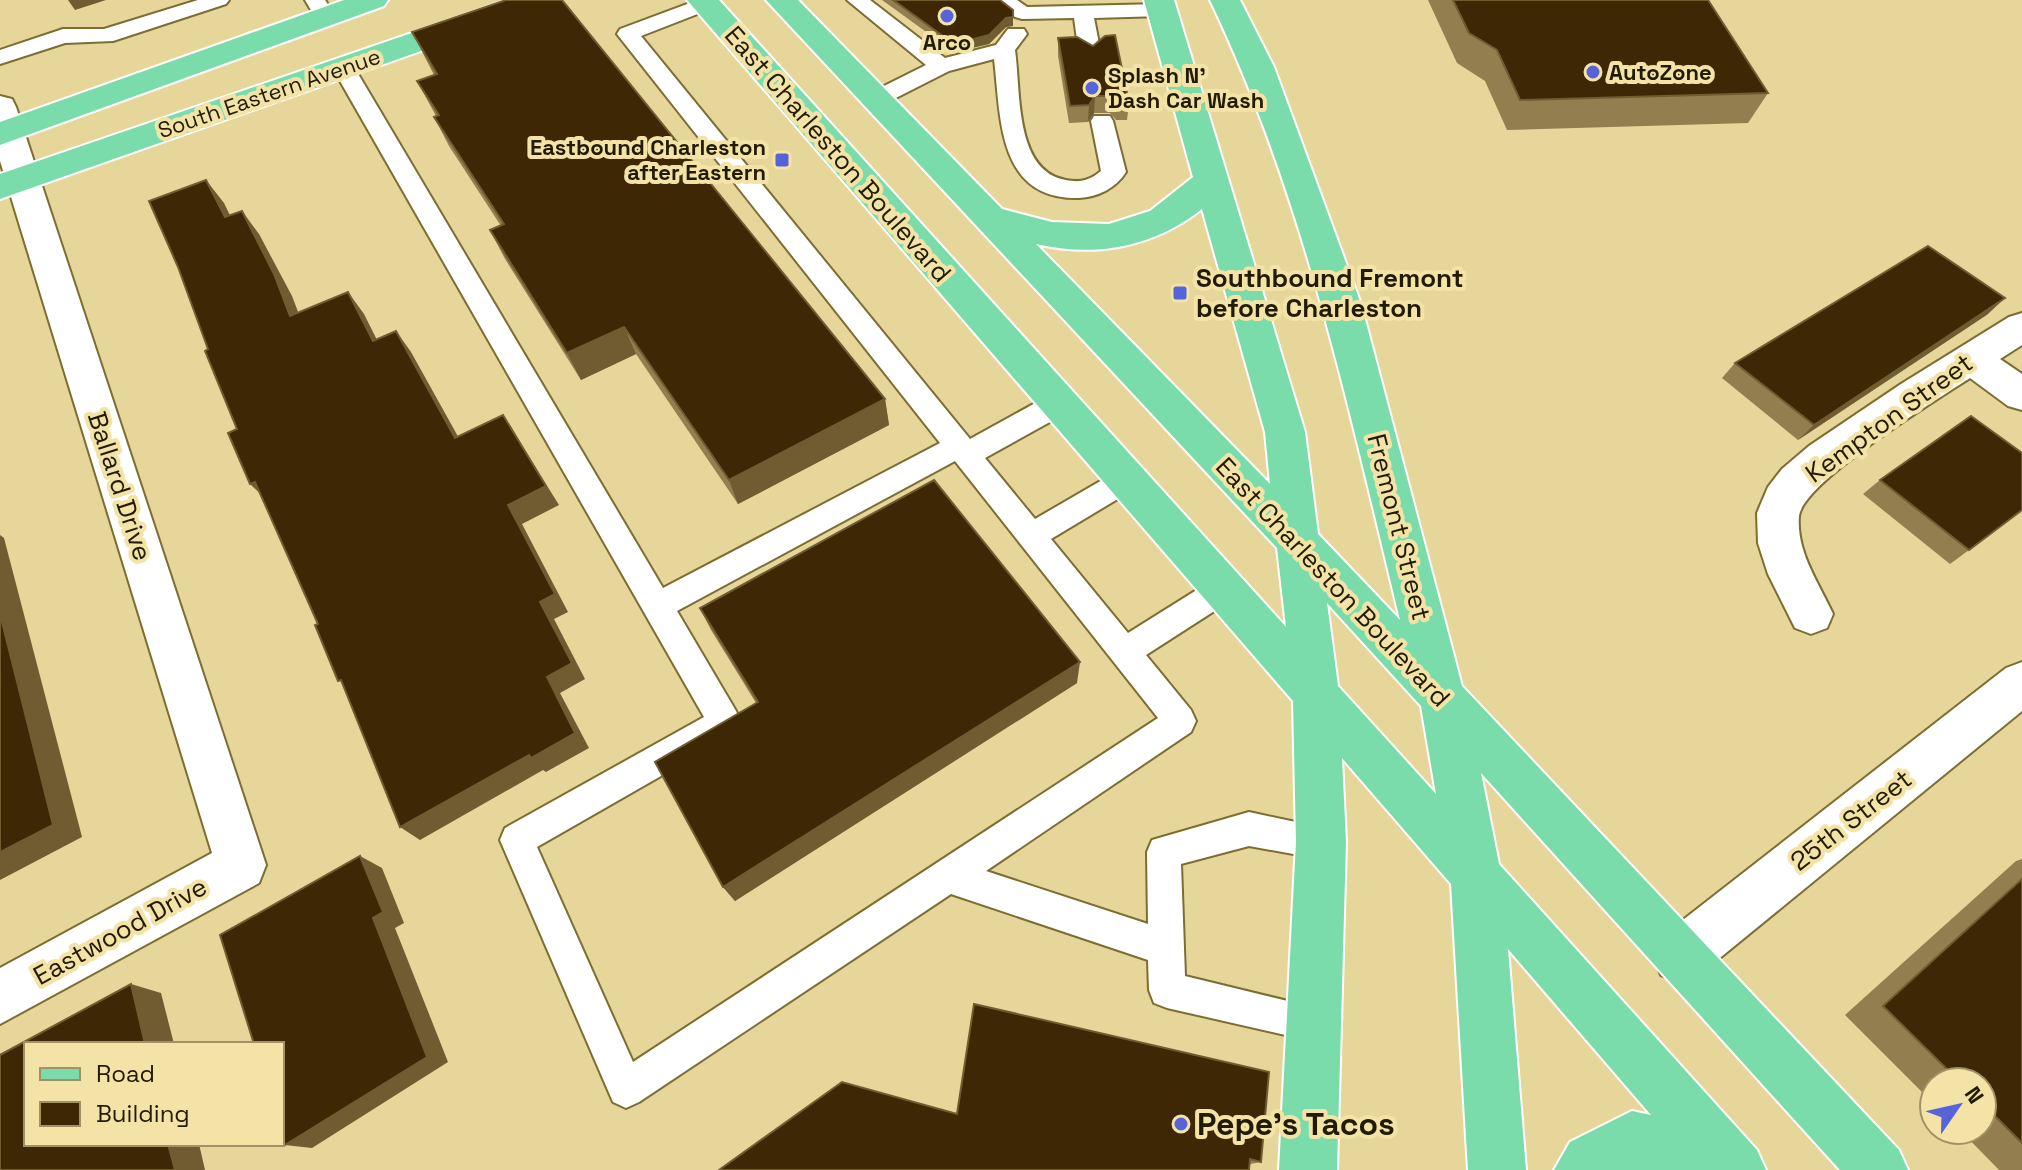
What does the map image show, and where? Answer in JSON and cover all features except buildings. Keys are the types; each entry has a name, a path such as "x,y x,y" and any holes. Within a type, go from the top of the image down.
{"main road":[{"name":"South Eastern Avenue","path":"3,124 320,8 373,0"},
{"name":"South Eastern Avenue","path":"11,184 538,0"},
{"name":"East Charleston Boulevard","path":"781,0 1298,541 1879,1170"},
{"name":"Fremont Street","path":"1225,0 1258,67 1342,304 1443,701 1476,874 1497,1170"},
{"path":"1257,0 1268,34 1258,67"},
{"name":"East Charleston Boulevard","path":"704,2 1732,1164"},
{"path":"1160,5 1285,432 1316,695 1321,842 1308,1170"},
{"path":"988,217 1023,230 1091,240 1124,234 1161,221 1193,200 1213,178"},
{"path":"1583,1170 1590,1162 1632,1139 1732,1164"}],"street":[{"name":"Ballard Drive","path":"3,124 11,184 241,865"},
{"name":"Kempton Street","path":"1811,614 1791,579 1778,538 1782,501 1809,469 1898,405 2022,327"},
{"path":"1971,358 2022,395"},
{"name":"25th Street","path":"1680,956 2022,683"},
{"name":"Eastwood Drive","path":"0,997 241,865"}],"lane":[{"path":"0,57 63,36 105,36 219,0"},
{"path":"857,0 941,66"},
{"path":"1003,0 1022,13 1083,12 1160,5"},
{"path":"343,67 725,722 517,840 626,1089 1180,721 628,34 704,2"},
{"path":"1083,12 1090,54"},
{"path":"876,99 941,66 1004,50 1031,13"},
{"path":"1004,50 1019,149 1030,172 1055,187 1079,191 1103,184 1114,172 1102,121"},
{"path":"657,606 1058,404"},
{"path":"1032,535 1126,480"},
{"path":"1125,651 1222,590"},
{"path":"1316,1024 1167,990 1164,852 1249,829 1321,842"},
{"path":"948,876 1166,948"}],"place":[{"name":"Arco","path":"947,16"},
{"name":"AutoZone","path":"1593,72"},
{"name":"Splash N' Dash Car Wash","path":"1092,88"},
{"name":"Eastbound Charleston after Eastern","path":"782,160"},
{"name":"Southbound Fremont before Charleston","path":"1180,293"},
{"name":"Pepe's Tacos","path":"1181,1124"}]}
